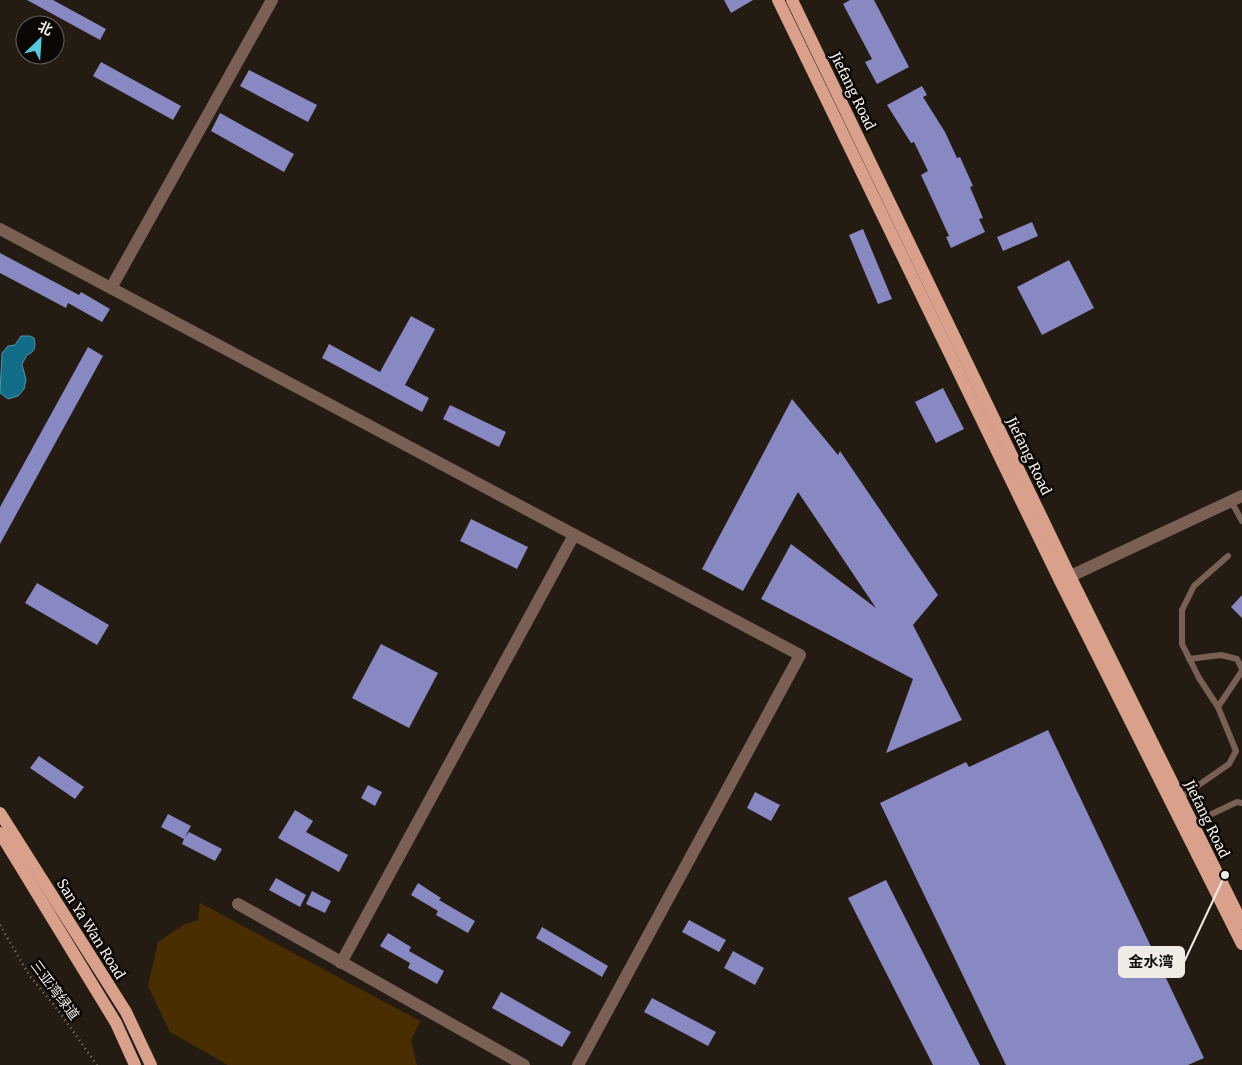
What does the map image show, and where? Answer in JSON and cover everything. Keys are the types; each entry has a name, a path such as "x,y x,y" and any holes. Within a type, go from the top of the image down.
{"main road":[{"path":"778,0 1065,579 1242,944"},
{"name":"Jiefang Road","path":"792,0 1065,579 1180,798 1242,923"},
{"name":"San Ya Wan Road","path":"0,813 126,1012 150,1065"},
{"name":"San Ya Wan Road","path":"0,833 116,1023 135,1065"}],"street":[{"path":"111,288 272,0"},
{"path":"0,229 800,655 578,1065"},
{"path":"1065,579 1237,499"},
{"path":"342,963 574,535"},
{"path":"238,904 524,1065"}],"lane":[{"path":"1237,499 1242,521"},
{"path":"1180,798 1229,764 1236,751 1218,707 1199,678 1182,644 1182,610 1194,586 1228,556"},
{"path":"1189,659 1221,655 1237,658 1242,670 1218,707"},
{"path":"1192,823 1238,802 1242,803"}],"path":[{"name":"三亚湾绿道","path":"0,925 29,975 58,1010 97,1065"}],"shaded area":[{"path":"200,903 420,1021 411,1040 417,1065 228,1065 170,1032 148,986 158,942 183,925 198,920"}],"water":[{"path":"21,336 34,338 35,347 22,364 26,380 24,389 18,396 8,399 0,393 2,353 8,346 15,345"}],"building":[{"path":"27,0 53,0 106,29 100,40 65,21 65,15 54,15"},
{"path":"724,0 753,0 731,13"},
{"path":"850,0 874,0 909,67 877,84 865,62 872,59 843,4"},
{"path":"101,62 181,106 173,120 93,76"},
{"path":"249,70 317,105 308,122 240,86"},
{"path":"922,86 927,95 923,97 945,132 957,158 960,157 973,186 970,187 983,218 979,219 985,232 951,248 946,237 949,236 921,175 928,171 914,142 911,143 887,105"},
{"path":"220,113 294,154 284,172 211,131"},
{"path":"1032,222 1038,236 1003,251 997,237"},
{"path":"863,229 892,299 878,304 849,235"},
{"path":"0,253 79,295 81,292 110,309 102,322 68,303 66,308 0,273"},
{"path":"1069,260 1094,308 1042,335 1017,287"},
{"path":"411,316 435,329 405,385 429,398 422,412 322,358 329,344 380,372"},
{"path":"88,347 103,356 0,544 0,507"},
{"path":"943,388 964,429 936,443 915,402"},
{"path":"792,399 838,455 840,451 938,595 913,625 962,720 886,753 913,679 761,599 791,544 876,608 798,492 743,591 702,569"},
{"path":"450,405 506,432 499,447 443,419"},
{"path":"471,519 528,547 517,569 460,541"},
{"path":"37,583 109,625 97,645 25,603"},
{"path":"1242,595 1242,618 1231,607"},
{"path":"381,644 438,673 409,728 352,698"},
{"path":"1048,730 1204,1058 1188,1065 1006,1065 880,803 966,762 969,767"},
{"path":"39,756 84,787 75,799 30,768"},
{"path":"368,785 382,792 375,806 361,798"},
{"path":"755,792 780,805 771,821 747,808"},
{"path":"295,810 313,821 306,832 348,855 339,872 278,838"},
{"path":"168,814 191,826 185,837 189,832 222,849 215,861 182,844 184,839 161,827"},
{"path":"276,878 306,895 300,907 269,890"},
{"path":"886,880 980,1065 933,1065 848,898"},
{"path":"418,883 441,898 439,900 475,921 468,933 436,915 438,911 411,895"},
{"path":"312,891 331,901 325,913 306,904"},
{"path":"689,920 726,940 719,952 682,932"},
{"path":"542,927 608,966 602,977 536,938"},
{"path":"388,933 411,947 409,951 444,971 437,984 408,968 410,963 380,946"},
{"path":"733,951 764,968 755,985 724,968"},
{"path":"501,992 571,1032 562,1047 492,1008"},
{"path":"652,998 716,1032 708,1046 644,1012"}],"place":[{"name":"金水湾","path":"1225,875"}]}
